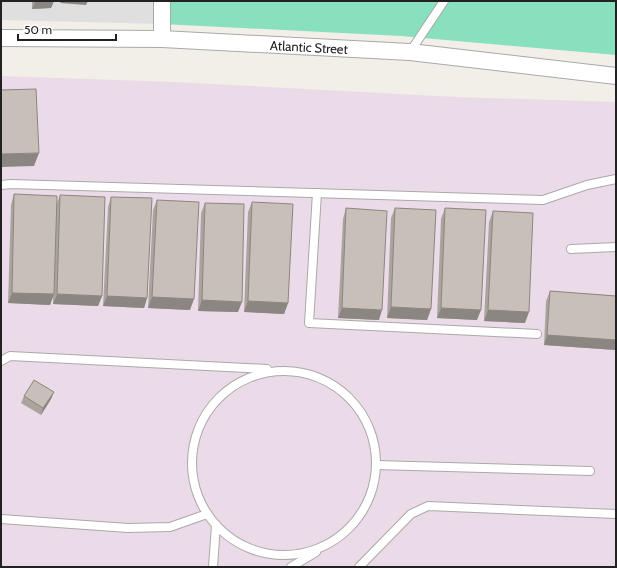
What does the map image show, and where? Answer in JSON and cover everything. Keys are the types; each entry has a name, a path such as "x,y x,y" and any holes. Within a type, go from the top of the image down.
{"street":[{"path":"162,1 162,39"},
{"name":"Atlantic Street","path":"1,38 162,39 410,52 616,76"}],"lane":[{"path":"410,52 444,1"},
{"path":"1,185 11,184 543,200 587,185 616,179"},
{"path":"317,193 309,323 537,334"},
{"path":"571,249 616,246"},
{"path":"1,361 10,356 294,371 322,378 347,394 365,418 375,445 376,474 368,502 352,527 291,567"},
{"path":"294,371 262,373 233,385 210,407 195,435 192,467 199,498 207,514 216,525 241,544 271,554 301,554 328,544"},
{"path":"376,465 590,470"},
{"path":"359,567 411,514 428,506 616,514"},
{"path":"1,519 128,528 170,527 207,514"},
{"path":"213,567 216,525"}],"shaded area":[{"path":"1,1 162,1 162,24 1,20"},
{"path":"1,76 175,82 457,97 616,102 616,567 1,567"}],"green space":[{"path":"162,1 616,1 616,55 401,36 162,24"}],"building":[{"path":"36,89 39,153 1,154 1,90"},
{"path":"14,194 57,196 54,294 12,293"},
{"path":"60,195 105,197 102,296 57,294"},
{"path":"111,197 152,198 147,298 107,296"},
{"path":"157,200 199,202 194,299 152,297"},
{"path":"252,202 293,204 288,303 248,301"},
{"path":"205,203 244,204 242,302 202,300"},
{"path":"346,208 387,211 382,310 342,308"},
{"path":"395,208 436,210 431,309 391,307"},
{"path":"445,208 486,210 481,310 441,308"},
{"path":"493,211 533,213 529,312 488,310"},
{"path":"550,291 616,296 616,340 547,335"},
{"path":"34,380 54,392 43,408 24,396"}]}
